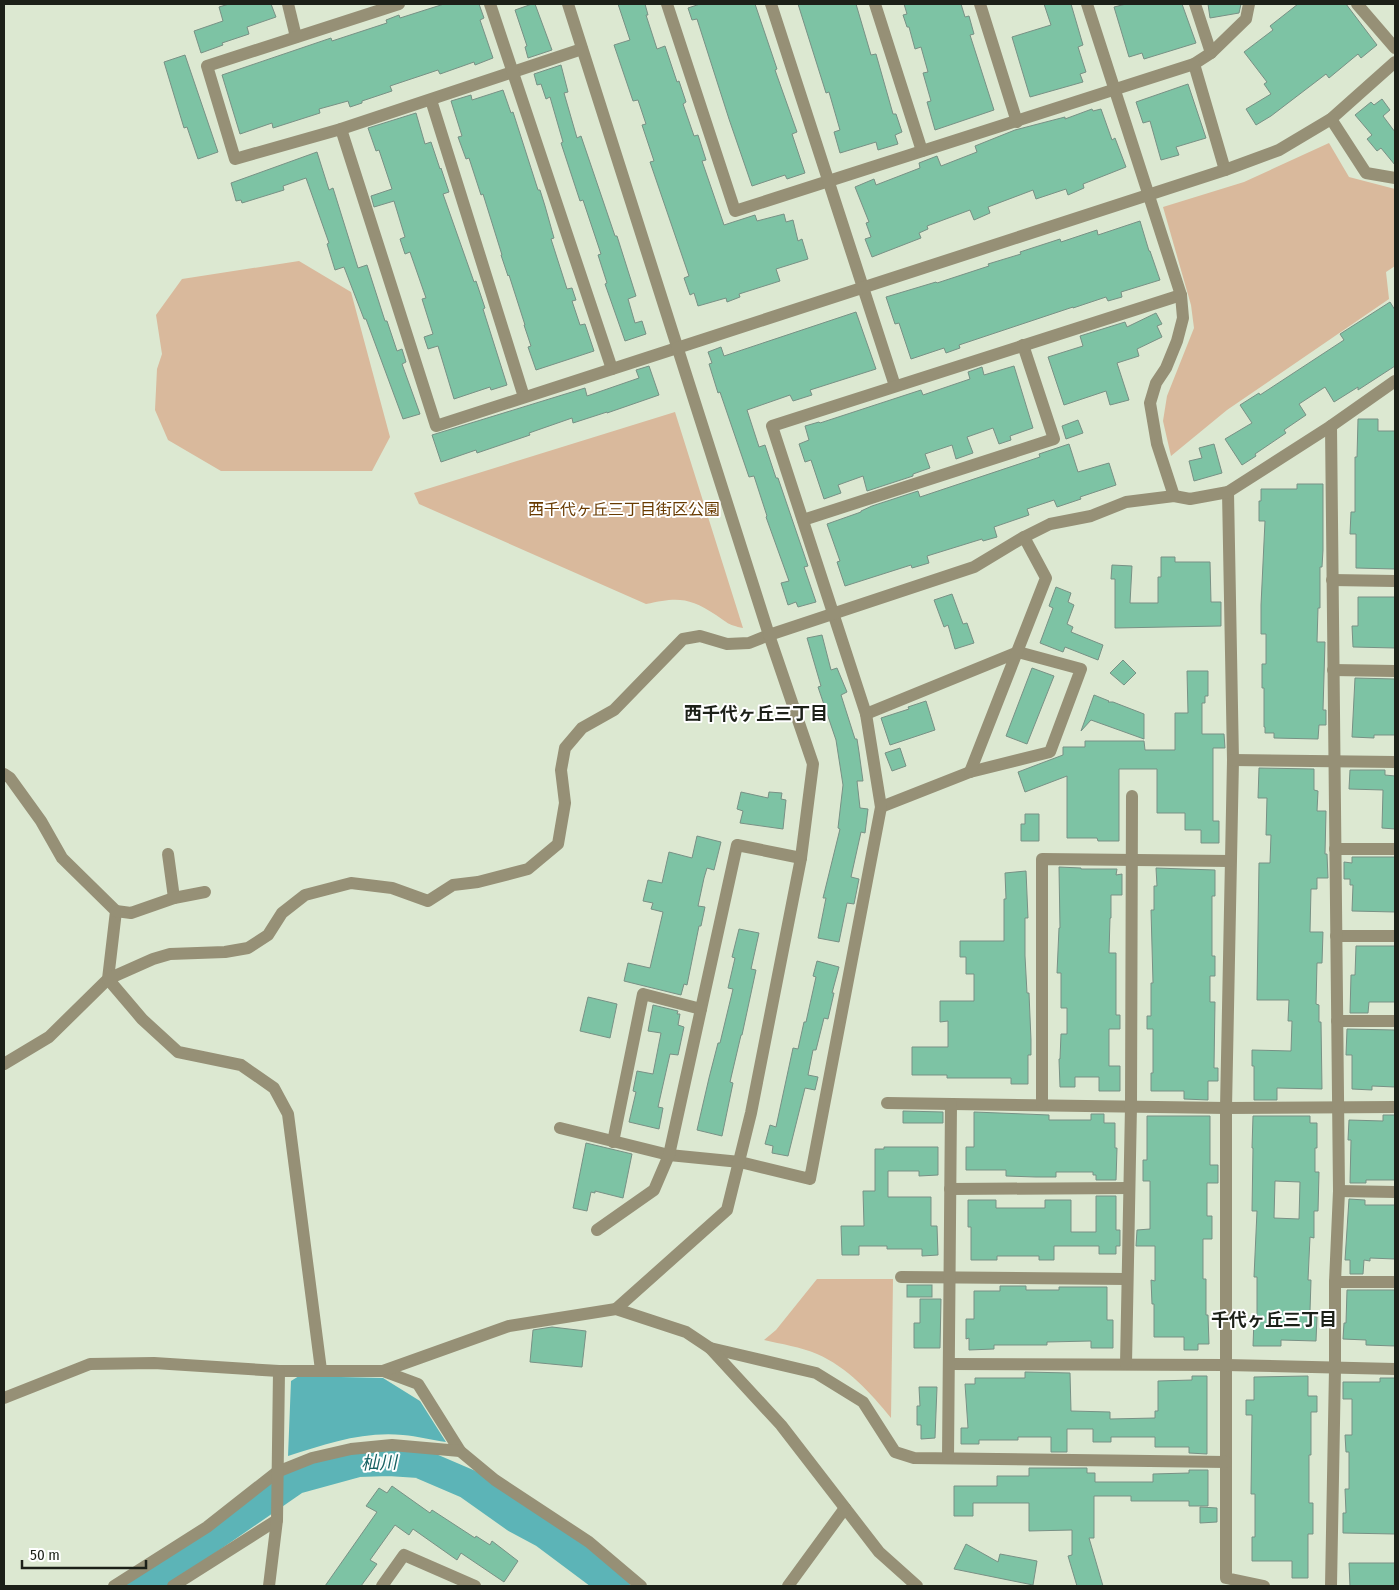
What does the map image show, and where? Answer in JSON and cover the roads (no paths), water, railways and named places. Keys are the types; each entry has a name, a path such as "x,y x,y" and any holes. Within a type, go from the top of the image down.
{"street":[{"path":"288,4 296,37"},
{"path":"398,4 207,66 235,159 342,130 582,49"},
{"path":"490,4 612,369"},
{"path":"568,4 769,635 813,764 801,858 751,1113 727,1210 616,1309"},
{"path":"667,4 734,211 1194,64 1211,53 1246,19 1249,4"},
{"path":"771,4 895,386"},
{"path":"875,4 922,152"},
{"path":"980,4 1017,122"},
{"path":"1087,4 1181,295 1184,318 1177,342 1166,368 1156,383 1150,403 1157,444 1174,496"},
{"path":"1195,4 1211,53"},
{"path":"1357,4 1395,48"},
{"path":"342,130 436,426 1225,170 1279,150 1331,119 1395,62"},
{"path":"1194,64 1225,170"},
{"path":"431,100 524,397"},
{"path":"1331,119 1366,173 1395,178"},
{"path":"560,1128 669,1155 740,1162 810,1179 881,808 866,714 772,426 1181,295"},
{"path":"803,520 1054,439 1023,345"},
{"path":"4,1064 49,1037 108,979 153,959 170,954 225,952 248,948 268,935 282,912 305,895 351,883 392,888 428,901 453,885 478,882 528,869 558,844 565,803 561,770 565,748 582,728 614,710 683,639 700,636 727,644 749,642 974,568 1024,537 1050,524 1091,516 1126,502 1174,496 1190,499 1228,492 1331,426 1395,381"},
{"path":"1331,426 1339,1191 1335,1282 1331,1586"},
{"path":"1228,492 1233,760 1226,1108 1226,1578 1264,1586"},
{"path":"970,772 1046,578 1024,537"},
{"path":"1332,580 1395,581"},
{"path":"866,714 1018,652 1081,669 1050,752 970,772 881,808"},
{"path":"1333,670 1395,671"},
{"path":"1233,760 1395,762"},
{"path":"4,774 10,778 41,821 62,858 116,911 131,912 174,898 205,892"},
{"path":"1126,1364 1131,1106 1132,796"},
{"path":"597,1230 654,1190 669,1155 737,845 801,858"},
{"path":"1335,849 1395,849"},
{"path":"168,854 174,898"},
{"path":"1042,1105 1042,858 1230,861"},
{"path":"116,911 108,979 142,1019 178,1052 240,1065 274,1088 288,1114 320,1370"},
{"path":"1336,936 1395,936"},
{"path":"613,1142 643,994 701,1009"},
{"path":"1337,1021 1395,1021"},
{"path":"887,1103 1226,1108 1395,1107"},
{"path":"948,1458 951,1104"},
{"path":"950,1189 1129,1188"},
{"path":"1339,1191 1395,1192"},
{"path":"901,1277 1128,1279"},
{"path":"1335,1282 1395,1282"},
{"path":"383,1371 509,1326 616,1309 686,1332 710,1348 781,1425 879,1552 916,1586"},
{"path":"710,1348 816,1373 863,1402 895,1452 914,1458 1226,1462"},
{"path":"4,1398 90,1364 154,1363 279,1371 383,1371 418,1384 460,1451 495,1480 589,1542 641,1586"},
{"path":"949,1364 1226,1365 1395,1369"},
{"path":"269,1586 277,1515 279,1371"},
{"path":"114,1586 207,1527 277,1472 312,1458 359,1448 392,1445 460,1451"},
{"path":"788,1586 845,1508"},
{"path":"173,1586 277,1515"},
{"path":"382,1586 404,1555 475,1586"}],"water":[{"path":"299,1376 383,1378 420,1401 446,1442 388,1434 374,1435 316,1447 288,1456 291,1381"}],"waterway":[{"name":"杣川","path":"141,1586 296,1479 358,1462 389,1461 419,1463 468,1484 516,1518 544,1533 615,1586"}],"district":[{"name":"西千代ヶ丘三丁目","path":"756,714"},
{"name":"千代ヶ丘三丁目","path":"1274,1320"}],"park label":[{"name":"西千代ヶ丘三丁目街区公園","path":"624,509"}]}
